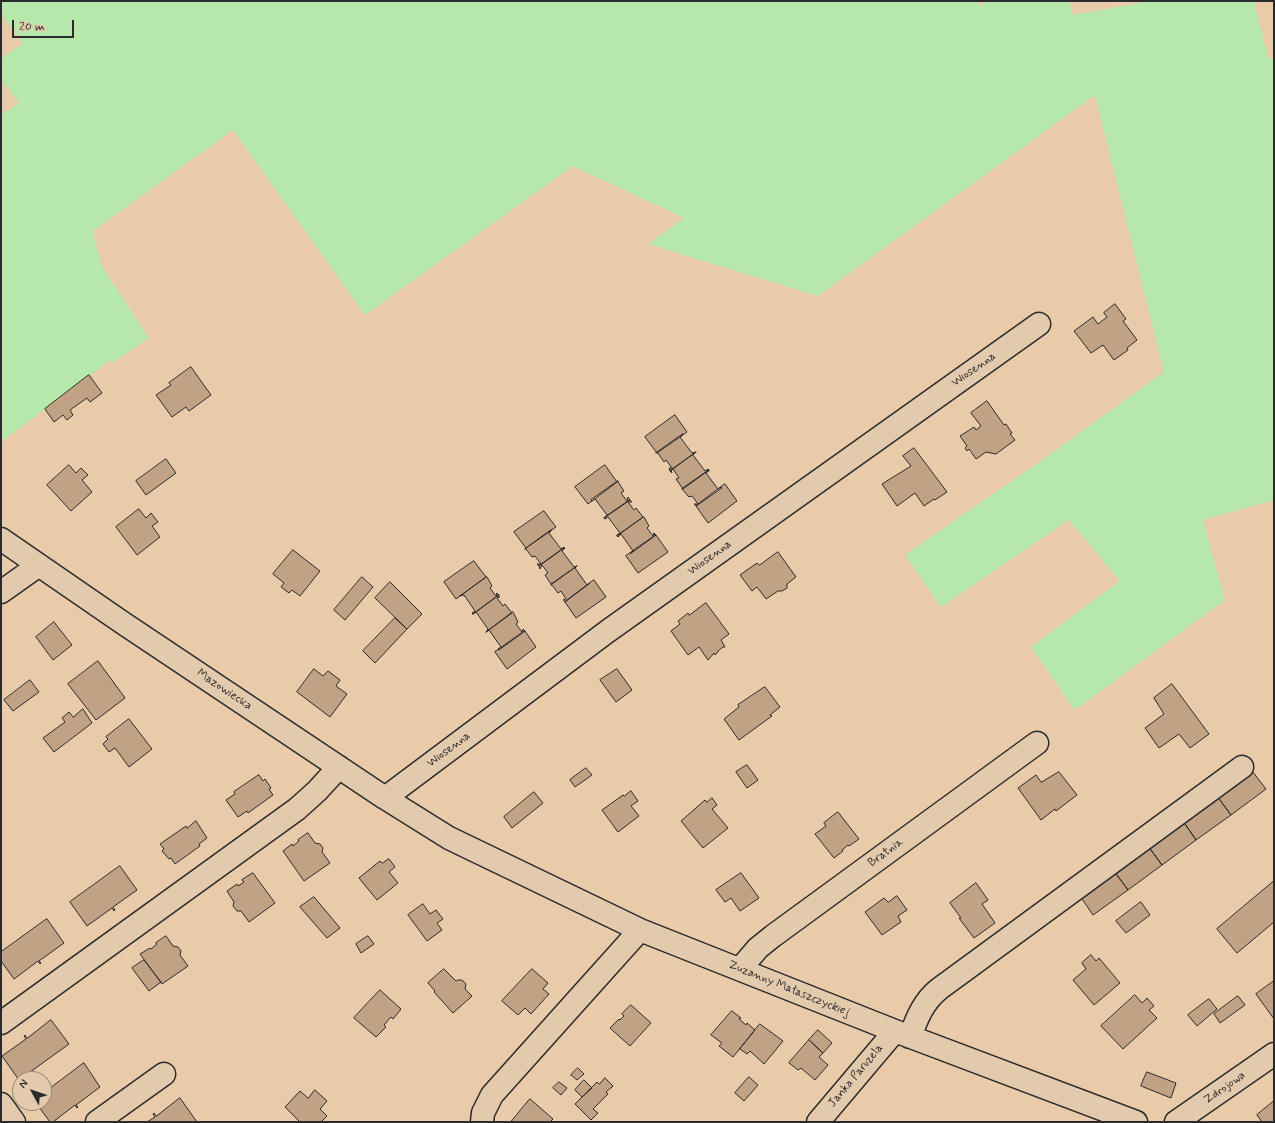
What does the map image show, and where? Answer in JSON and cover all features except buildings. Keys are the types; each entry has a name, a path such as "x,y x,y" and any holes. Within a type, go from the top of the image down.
{"street":[{"name":"Wiosenna","path":"385,798 608,631 1040,324"},
{"name":"Mazowiecka","path":"1,539 385,798 449,838"},
{"path":"1,592 39,565"},
{"name":"Bratnia","path":"740,970 758,948 773,936 1037,743"},
{"path":"1,1023 297,809 317,791 339,767"},
{"name":"Janka Paruzela","path":"818,1122 902,1034 929,998 939,989 1242,767"},
{"name":"Zuzanny Małaszczyckiej","path":"449,838 640,930 902,1034 1129,1121"},
{"path":"482,1122 483,1113 492,1095 640,930"},
{"name":"Zdrojowa","path":"1176,1122 1274,1054"},
{"path":"97,1122 164,1074"},
{"path":"1,1104 14,1122"}],"green space":[{"path":"1,1 978,1 980,6 987,1 1070,1 1073,15 1151,1 1254,1 1268,58 1274,58 1274,500 1203,520 1225,600 1082,705 1074,709 1031,647 1120,581 1069,520 941,607 905,555 1045,458 1164,372 1095,95 818,296 648,244 684,218 573,166 365,315 233,130 93,231 101,265 149,338 112,363 110,360 1,442 1,115 19,103 1,79 1,59 23,43 1,14"}]}
